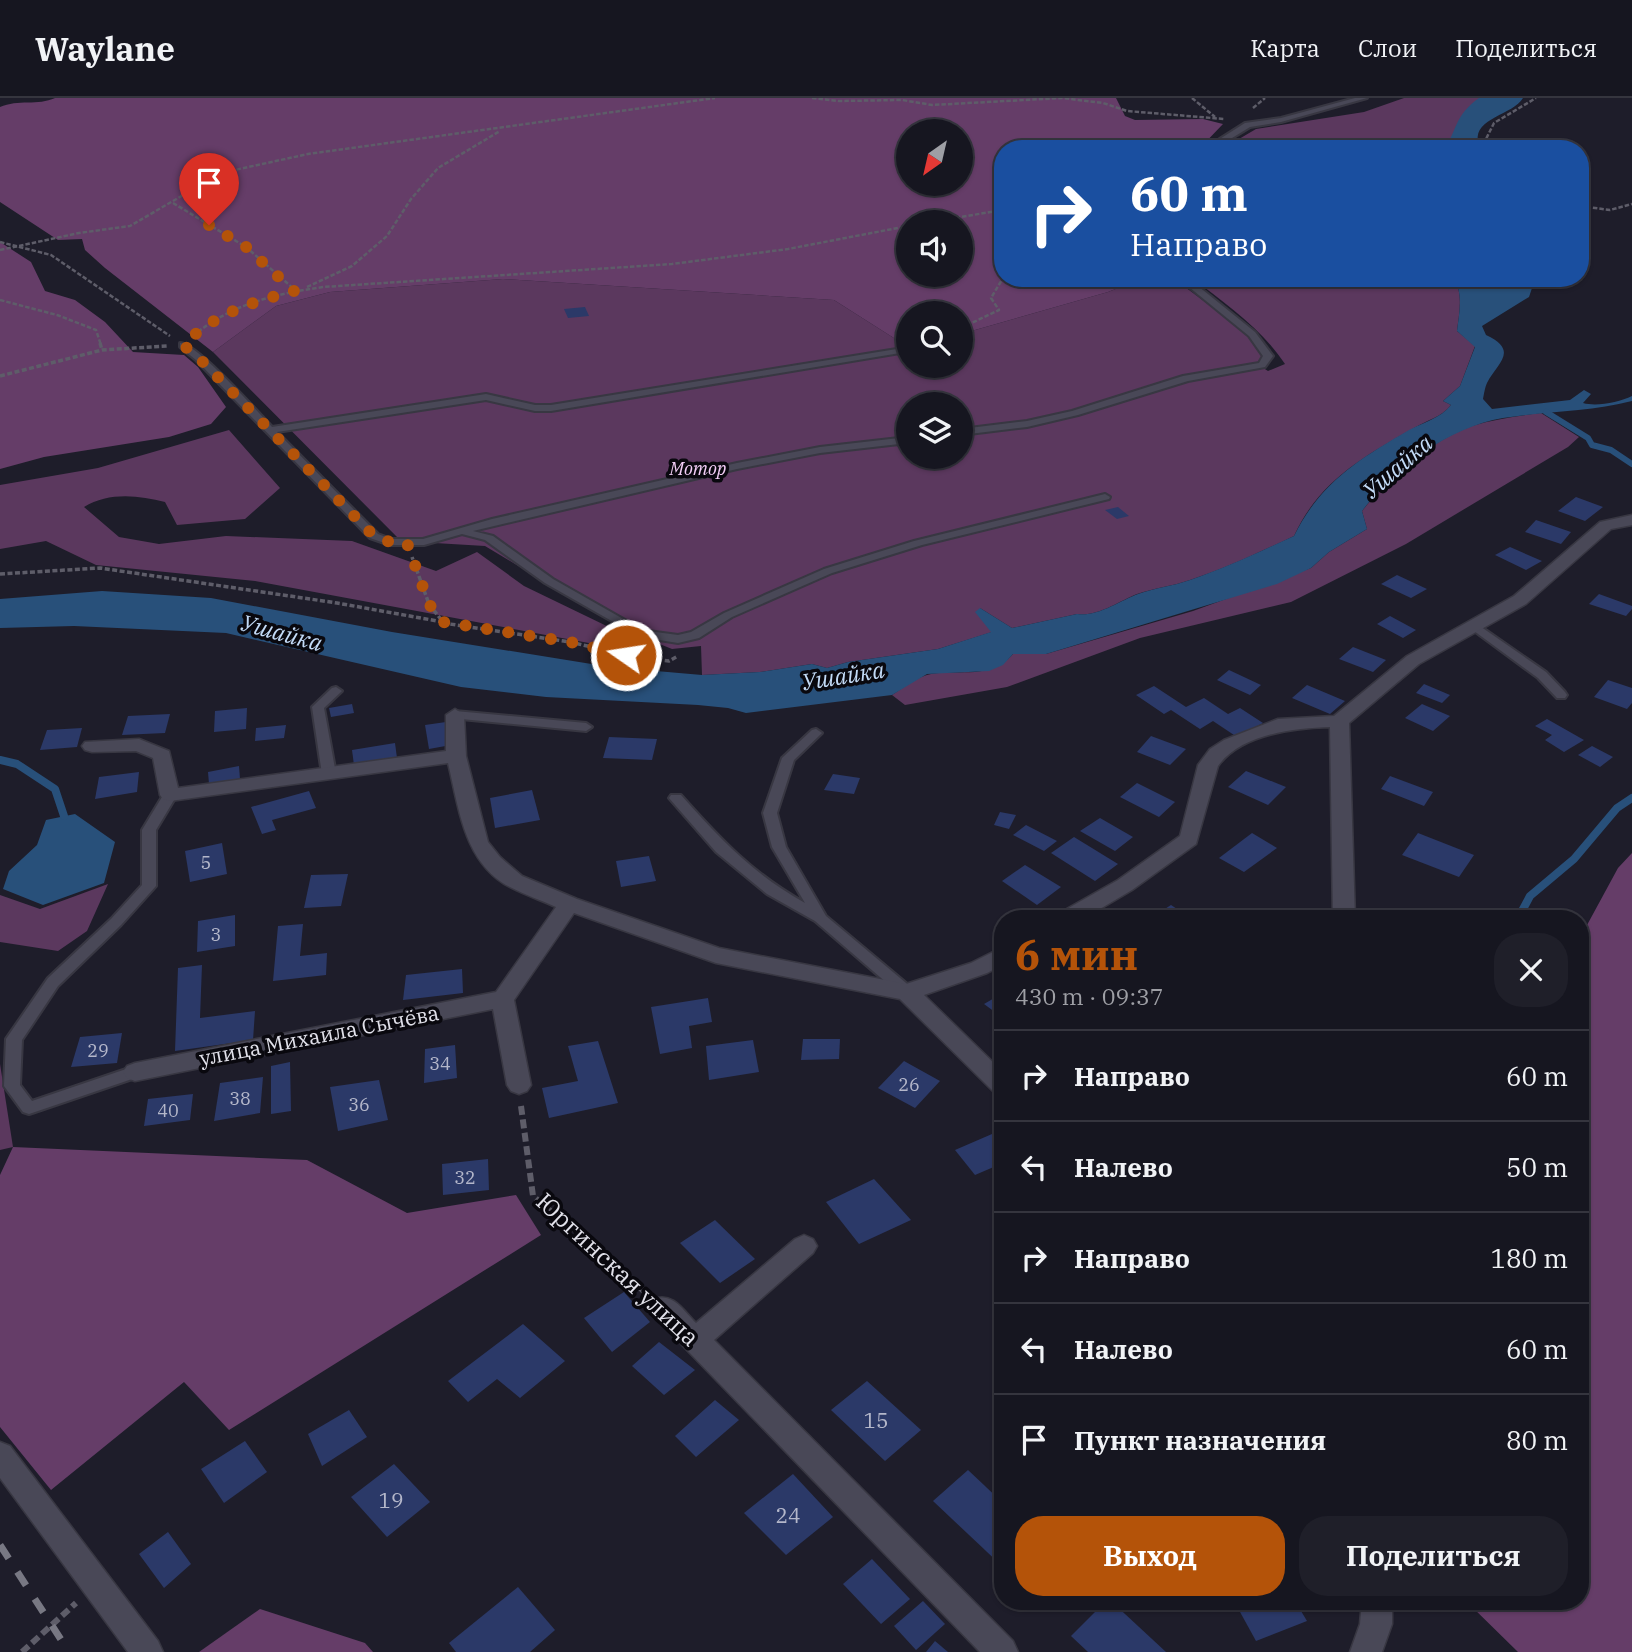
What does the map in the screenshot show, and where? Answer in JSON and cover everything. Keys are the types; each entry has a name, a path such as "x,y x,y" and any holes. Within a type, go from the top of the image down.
{"street":[{"path":"1082,910 1125,885 1189,839 1208,765 1217,753 1231,744 1285,723 1339,721 1413,660 1520,600 1606,525 1632,520"},
{"path":"455,715 456,755 478,843 493,862 515,881 569,904 716,956 907,992 979,968 994,960"},
{"path":"1339,721 1344,910"},
{"path":"92,746 139,745 162,755 170,795 456,755"},
{"path":"519,1085 503,999 569,904"},
{"path":"907,992 994,1078"},
{"name":"улица Михаила Сычёва","path":"135,1072 503,999"},
{"path":"695,1340 804,1246"},
{"name":"Юргинская улица","path":"663,1307 1002,1652"},
{"path":"0,1455 147,1652"},
{"path":"1366,1652 1376,1624 1377,1610"}],"lane":[{"path":"1223,140 1248,125 1281,120 1363,98"},
{"path":"973,431 1027,424 1075,413 1186,377 1262,365 1268,356 1252,334 1193,287"},
{"path":"183,345 199,358 374,536 390,542 407,543 461,533 492,522 737,466 821,450 896,441"},
{"path":"270,430 486,397 535,408 551,408 896,351"},
{"path":"461,533 489,538 549,581 628,626 645,634 678,639 695,635 728,615 828,571 918,543 1105,497"},
{"path":"1474,626 1542,675 1561,695"},
{"path":"330,774 318,707 336,691"},
{"path":"455,715 586,727"},
{"path":"816,733 788,758 770,813 779,847 820,918"},
{"path":"135,1072 29,1108 12,1086 14,1038 53,982 149,886 149,830 170,795"},
{"path":"676,798 721,849 772,891 820,918 907,992"}],"path":[{"path":"0,250 130,226 221,173 308,155 715,98"},
{"path":"812,98 839,101 902,100 933,105 1062,98 1103,103 1127,111 1215,117 1248,125"},
{"path":"1192,98 1215,117"},
{"path":"1485,140 1494,122 1536,98"},
{"path":"0,376 102,351 183,345 202,326 243,306 323,282 352,266 387,236 411,199 438,168 504,129"},
{"path":"173,203 246,247 294,291"},
{"path":"1589,207 1610,210 1632,204"},
{"path":"973,215 994,211"},
{"path":"294,291 343,284 672,264 788,249 896,228"},
{"path":"0,242 51,255 183,345"},
{"path":"973,322 999,310 991,298 998,287"},
{"path":"0,300 57,315 96,330 102,351"},
{"path":"407,543 429,604 443,622"},
{"path":"0,574 100,568 337,603 668,660 680,654 678,639"},
{"name":"Юргинская улица","path":"519,1085 533,1196 663,1307"},
{"path":"22,1652 97,1585"}],"green space":[{"path":"1404,98 1482,98 1451,140 1237,140 1256,129 1364,112"},
{"name":"Мотор","path":"503,279 834,300 896,339 896,378 973,378 973,331 1120,287 1185,287 1248,334 1263,358 1257,364 1268,371 1285,364 1276,351 1242,317 1204,287 1458,287 1460,310 1457,331 1475,346 1460,386 1443,401 1451,405 1447,409 1377,449 1344,472 1316,500 1294,536 1243,560 1190,580 1137,594 1093,613 1012,628 980,608 992,632 938,649 848,662 827,668 812,664 760,672 702,675 701,646 672,649 627,631 485,546 401,541 213,352 276,306 330,292"},
{"path":"1541,413 1579,437 1568,447 1406,544 1291,602 1140,638 1007,687 905,705 892,695 926,675 985,670 1004,662 1013,654 1046,654 1193,611 1311,568 1329,552 1367,529 1362,511 1411,461 1441,441 1472,426"},
{"path":"229,430 280,488 245,519 177,525 165,502 134,497 103,499 84,507 119,537 159,544 226,536 352,541 436,571 477,552 524,586 646,645 648,654 255,581 96,565 46,541 0,549 0,485 98,468"},
{"path":"108,884 87,931 58,951 0,942 0,895 40,909"},
{"path":"0,1064 13,1147 0,1150"}],"shaded area":[{"path":"55,98 1116,98 1125,116 1135,120 1203,119 1223,124 1208,140 994,140 994,287 1120,287 973,331 973,301 896,301 896,339 834,300 503,279 330,292 276,306 213,352 105,268 85,250 82,239 58,240 0,202 0,107"},
{"path":"0,242 31,262 45,291 75,300 105,322 133,352 184,355 198,367 226,407 211,424 169,437 44,457 0,469"},
{"path":"1632,853 1632,1652 1518,1652 1475,1610 1589,1610 1589,921 1618,868"},
{"path":"13,1147 307,1160 407,1213 516,1195 541,1235 229,1430 184,1382 51,1490 0,1427 0,1175"},
{"path":"260,1609 365,1643 373,1652 199,1652"}],"water":[{"path":"1479,98 1523,98 1482,127 1478,140 1449,140 1471,105"},
{"name":"Ушайка","path":"1458,287 1532,287 1529,297 1482,326 1486,335 1502,346 1504,352 1487,383 1483,399 1492,409 1570,400 1584,390 1591,394 1583,403 1608,403 1632,396 1632,401 1503,418 1463,430 1443,440 1407,465 1375,495 1362,511 1367,529 1329,552 1311,568 1277,584 1046,654 1013,654 1003,665 989,671 927,674 892,695 746,713 698,705 546,697 461,687 226,633 74,626 0,628 0,599 102,591 211,598 392,632 610,667 702,675 760,672 812,664 827,668 848,662 938,649 991,632 975,612 980,608 1012,628 1093,613 1138,594 1217,570 1294,536 1316,501 1342,474 1409,430 1437,417 1451,405 1443,401 1460,386 1475,347 1457,331"},
{"path":"75,814 115,842 104,883 43,905 3,889 9,871 37,845 46,820"}],"building":[{"path":"585,307 589,316 568,318 564,309"},
{"path":"1576,497 1603,507 1585,521 1558,511"},
{"path":"1118,507 1129,516 1117,519 1105,510"},
{"path":"1536,520 1571,532 1561,544 1525,532"},
{"path":"1510,547 1542,561 1526,570 1495,555"},
{"path":"1397,575 1427,589 1411,598 1381,584"},
{"path":"1599,594 1632,606 1632,609 1626,616 1589,604"},
{"path":"1390,616 1416,630 1403,638 1377,624"},
{"path":"1353,647 1386,660 1373,672 1339,659"},
{"path":"1229,670 1261,685 1250,695 1217,680"},
{"path":"1608,680 1632,688 1632,703 1627,709 1594,697"},
{"path":"1424,684 1450,695 1442,703 1416,693"},
{"path":"1307,685 1345,701 1330,714 1292,698"},
{"path":"1154,686 1186,707 1204,698 1228,714 1240,708 1263,723 1237,737 1213,721 1200,729 1171,710 1164,714 1136,695"},
{"path":"352,704 354,713 331,717 329,708"},
{"path":"1422,704 1450,716 1433,731 1405,718"},
{"path":"247,708 246,729 214,732 215,711"},
{"path":"170,714 165,733 122,735 128,716"},
{"path":"1547,719 1584,740 1564,752 1545,740 1552,735 1535,726"},
{"path":"446,722 451,745 429,749 425,725"},
{"path":"286,725 284,738 255,741 256,728"},
{"path":"82,728 77,747 40,750 47,730"},
{"path":"1151,736 1186,749 1170,765 1137,752"},
{"path":"609,737 657,739 652,760 603,758"},
{"path":"395,743 397,758 354,765 352,750"},
{"path":"1592,746 1613,757 1600,767 1578,755"},
{"path":"239,766 240,779 209,784 208,772"},
{"path":"1246,771 1286,787 1268,805 1228,787"},
{"path":"139,772 137,792 95,799 99,777"},
{"path":"833,774 860,778 854,794 824,790"},
{"path":"1390,776 1433,792 1424,806 1381,789"},
{"path":"1137,783 1175,802 1159,817 1120,797"},
{"path":"532,790 540,820 495,828 490,798"},
{"path":"309,791 316,808 272,820 276,830 262,834 251,807"},
{"path":"1000,812 1016,815 1009,829 994,825"},
{"path":"1100,818 1133,837 1115,851 1080,831"},
{"path":"1026,825 1057,841 1044,851 1013,835"},
{"path":"1252,833 1277,848 1244,872 1219,858"},
{"path":"1418,833 1474,855 1459,877 1402,855"},
{"path":"1074,837 1118,864 1095,881 1051,853"},
{"path":"222,843 227,874 190,882 185,851"},
{"path":"649,856 656,881 621,887 616,861"},
{"path":"1025,865 1061,887 1037,905 1002,881"},
{"path":"348,874 341,906 304,908 311,875"},
{"path":"1171,905 1178,910 1163,910"},
{"path":"235,915 235,946 197,952 198,921"},
{"path":"303,924 300,956 327,953 326,975 273,981 278,926"},
{"path":"202,965 200,1018 255,1011 253,1040 175,1051 178,968"},
{"path":"462,969 463,993 403,1000 406,975"},
{"path":"708,998 712,1022 689,1026 692,1048 660,1054 651,1007"},
{"path":"994,998 994,1011 984,1004"},
{"path":"122,1033 117,1063 71,1067 80,1037"},
{"path":"803,1039 840,1039 839,1059 801,1060"},
{"path":"753,1040 759,1072 709,1080 706,1046"},
{"path":"598,1041 618,1103 549,1118 542,1088 578,1081 568,1046"},
{"path":"455,1045 457,1078 424,1083 425,1049"},
{"path":"904,1061 940,1081 915,1108 878,1088"},
{"path":"290,1062 291,1111 271,1114 271,1066"},
{"path":"263,1077 260,1113 214,1121 220,1083"},
{"path":"379,1080 388,1120 338,1131 330,1087"},
{"path":"193,1094 190,1120 144,1126 148,1099"},
{"path":"992,1134 994,1167 975,1175 955,1150"},
{"path":"488,1159 489,1190 443,1195 442,1164"},
{"path":"874,1179 911,1220 859,1244 826,1202"},
{"path":"715,1220 755,1259 720,1283 680,1243"},
{"path":"624,1292 650,1322 612,1352 584,1318"},
{"path":"523,1324 565,1361 520,1398 497,1379 468,1402 448,1381"},
{"path":"659,1342 695,1370 664,1395 632,1366"},
{"path":"867,1381 921,1430 885,1461 831,1410"},
{"path":"715,1400 739,1420 696,1457 675,1436"},
{"path":"349,1410 367,1437 322,1466 308,1434"},
{"path":"245,1441 267,1472 224,1503 201,1469"},
{"path":"394,1464 430,1502 387,1537 351,1497"},
{"path":"968,1470 994,1495 994,1559 933,1501"},
{"path":"793,1474 833,1517 786,1555 744,1513"},
{"path":"168,1532 191,1564 164,1588 139,1554"},
{"path":"872,1559 910,1599 881,1624 843,1584"},
{"path":"518,1587 555,1630 530,1652 456,1652 449,1643"},
{"path":"923,1601 945,1624 916,1650 894,1626"},
{"path":"1097,1610 1121,1610 1166,1652 1088,1652 1071,1636"},
{"path":"1239,1610 1300,1610 1307,1621 1256,1641"},
{"path":"935,1641 948,1652 926,1652"}],"waterway":[{"path":"1546,412 1588,438 1592,445 1611,450 1632,464"},
{"path":"0,760 17,764 55,789 64,816"},
{"path":"1523,910 1530,896 1574,859 1617,808 1632,798"}],"railway":[{"path":"0,1545 69,1652"}],"route":[{"path":"209,225 246,247 294,291 243,306 202,326 183,345 199,358 374,536 390,542 407,543 429,604 443,622 570,642 626,655"}]}
